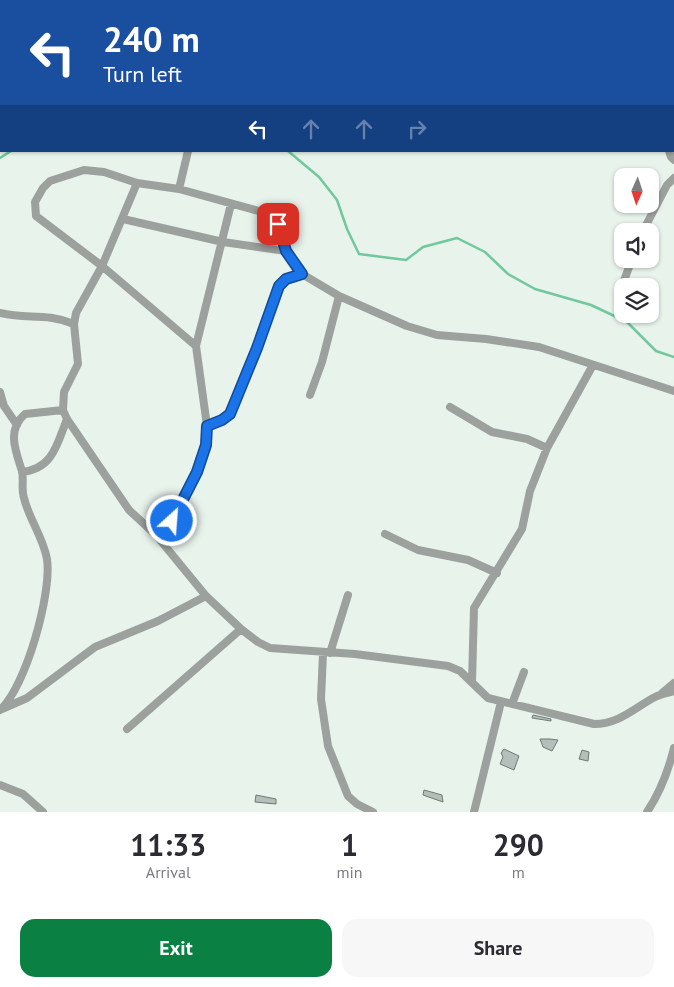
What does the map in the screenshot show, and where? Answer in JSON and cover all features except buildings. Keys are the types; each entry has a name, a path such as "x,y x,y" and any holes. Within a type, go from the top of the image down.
{"street":[{"path":"179,189 188,152"},
{"path":"196,346 102,266 36,216 34,202 50,181 84,170 104,172 137,183 179,189 266,214 274,219 286,251 302,274 339,296 407,326 437,335 486,339 539,348 674,391"},
{"path":"647,223 667,185 674,178"},
{"path":"137,183 102,266 76,313 74,324 78,364 64,392 63,410 67,419 129,510 156,535 206,596 241,629 270,648 448,666 460,671 488,698 594,724 605,724 618,720 656,697 674,683"},
{"path":"156,535 172,521 197,472 206,445 207,426 196,346 231,204"},
{"path":"123,219 223,242 286,251"},
{"path":"207,426 222,420 230,414 257,348 279,286 286,279 302,274"},
{"path":"310,395 322,362 339,296"},
{"path":"0,313 42,315 60,318 74,324"},
{"path":"472,682 473,612 522,528 530,491 547,448 594,365"},
{"path":"0,392 4,406 17,425"},
{"path":"450,407 492,432 527,439 547,448"},
{"path":"1,709 29,659 36,635 46,583 47,561 24,498 22,472 15,454 14,442 17,425 25,414 63,410"},
{"path":"22,472 41,467 48,460 55,450 67,419"},
{"path":"385,534 418,550 468,560 497,573"},
{"path":"348,595 327,653 321,699 328,746 348,796 356,804 373,812"},
{"path":"1,709 27,698 95,647 158,621 206,596"},
{"path":"128,729 241,629"},
{"path":"512,704 524,672"},
{"path":"656,697 674,691"},
{"path":"474,812 501,702"},
{"path":"647,812 659,794 674,750"},
{"path":"0,785 23,794 43,812"}],"waterway":[{"path":"0,158 9,152"},
{"path":"289,152 319,177 337,200 347,229 359,254 406,260 423,247 457,238 485,252 508,274 535,289 591,305 627,322 656,351 674,357"}],"route":[{"path":"172,521 186,490 197,472 206,445 207,426 222,420 230,414 257,348 279,286 286,279 302,274 286,251 278,224"}]}
